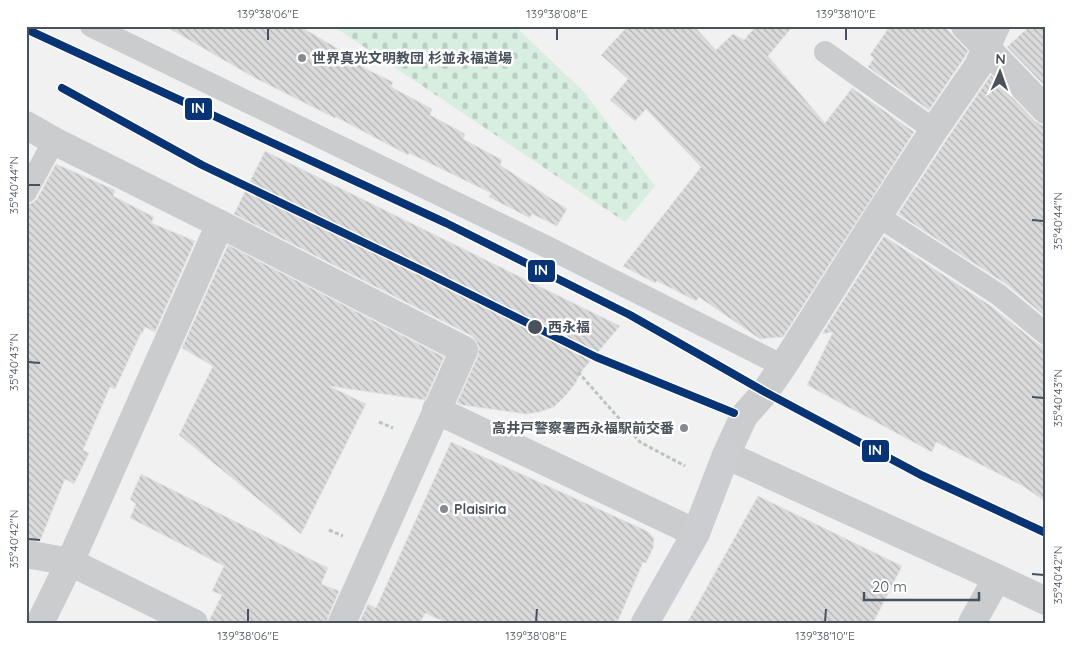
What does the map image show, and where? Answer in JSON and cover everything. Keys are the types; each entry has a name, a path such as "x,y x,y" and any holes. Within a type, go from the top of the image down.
{"street":[{"path":"965,26 991,37 1046,110"},
{"path":"645,623 696,533 726,455 744,416 765,392 783,366 878,216 978,66 991,37"},
{"path":"26,125 464,350 342,623"},
{"path":"40,623 70,562 220,224"},
{"path":"436,410 696,533"},
{"path":"726,455 1046,602"},
{"path":"26,554 70,562 194,623"},
{"path":"972,623 997,578"}],"lane":[{"path":"91,26 538,243 783,366"},
{"path":"825,52 934,130"},
{"path":"26,192 54,141"},
{"path":"878,216 999,295 1046,334"}],"path":[{"path":"578,372 640,442 715,482"},
{"path":"329,530 350,540"}],"green space":[{"path":"333,26 515,26 584,92 655,186 625,222"}],"building":[{"path":"165,26 299,26 366,65 364,68 393,82 391,87 432,109 430,115 465,134 463,139 502,160 500,165 567,209 557,226 532,214 530,218 489,197 491,193 409,153 408,155 336,117 255,78"},
{"path":"628,26 694,26 716,50 733,34 744,40 756,26 793,26 768,56 825,123 852,88 914,132 783,337 760,339 699,297 696,301 623,266 701,167 646,109 635,121 610,100 628,79 601,55"},
{"path":"890,26 944,26 968,51 929,110 868,67 874,58 870,55"},
{"path":"1030,26 1046,26 1046,87 1007,47"},
{"path":"991,75 1035,121 1041,125 1046,125 1046,317 1006,284 898,214"},
{"path":"265,151 620,326 581,372 567,394 554,407 526,414 457,403 478,356 479,348 472,336 234,214"},
{"path":"56,164 115,190 113,196 154,217 151,223 195,241 155,332 145,327 115,389 110,387 83,450 89,453 74,484 65,479 40,541 26,539 26,205 37,199"},
{"path":"884,236 991,306 1038,344 1046,347 1046,502 1023,486 936,442 932,452 807,385 833,332 822,334"},
{"path":"228,245 444,357 425,400 329,386 366,404 301,534 179,435 213,366 182,348"},
{"path":"451,442 647,531 654,538 653,548 646,563 643,562 617,623 447,623 425,613 420,623 359,623 368,604 376,608"},
{"path":"141,474 328,568 321,584 339,591 327,623 210,623 209,621 222,595 212,591 224,566 130,518 136,504 130,499"},
{"path":"758,496 902,566 873,623 687,623"}],"transit line":[{"name":"IN","path":"26,29 446,223 630,315 765,392 921,475 1046,533"},
{"name":"IN","path":"62,88 202,165 423,271 596,357 734,413"}],"place":[{"name":"世界真光文明教団 杉並永福道場","path":"302,58"},
{"name":"西永福","path":"535,327"},
{"name":"高井戸警察署西永福駅前交番","path":"684,428"},
{"name":"Plaisiria","path":"444,509"}]}
